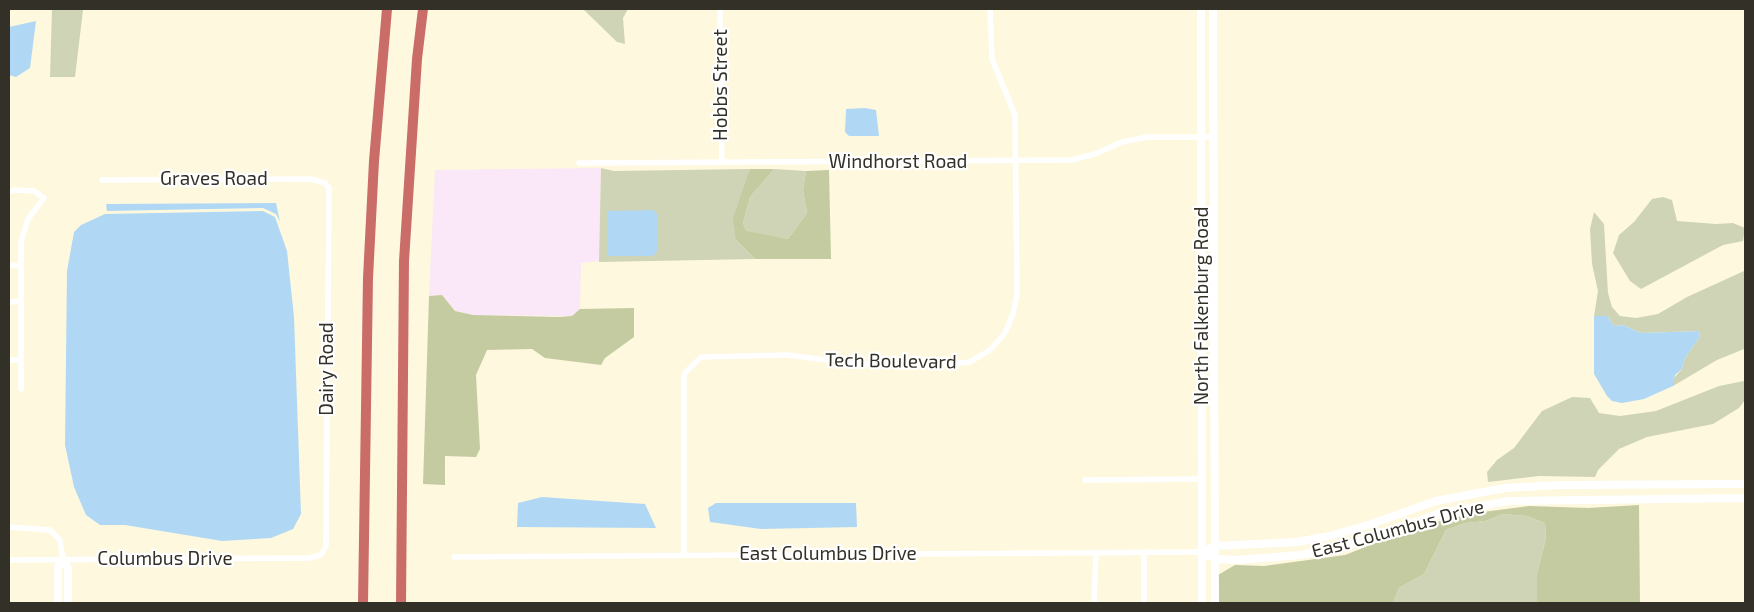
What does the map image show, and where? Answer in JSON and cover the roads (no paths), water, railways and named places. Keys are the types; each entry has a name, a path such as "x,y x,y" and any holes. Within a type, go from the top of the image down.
{"highway":[{"path":"363,603 369,259 377,122 387,9"},
{"path":"401,603 404,261 417,59 423,9"}],"street":[{"name":"Hobbs Street","path":"720,9 722,162"},
{"name":"Tech Boulevard","path":"684,555 684,374 701,357 787,355 859,364 946,364 970,362 990,350 1005,333 1014,314 1017,294 1015,115 992,59 990,9"},
{"name":"North Falkenburg Road","path":"1201,9 1202,603"},
{"name":"North Falkenburg Road","path":"1213,9 1215,603"},
{"name":"Windhorst Road","path":"579,163 713,164 722,162 1016,162 1071,160 1095,154 1122,142 1148,137 1213,137"},
{"name":"Graves Road","path":"102,180 312,179 326,183"},
{"name":"Dairy Road","path":"322,555 326,546 326,323 331,194 326,183"},
{"path":"9,192 14,190 34,191 44,198 28,219 23,232 21,266 21,389"},
{"path":"9,265 21,266"},
{"path":"9,302 21,301"},
{"path":"9,360 21,360"},
{"path":"1085,480 1202,479"},
{"path":"1647,484 1648,498"},
{"name":"East Columbus Drive","path":"454,556 1202,552 1215,546 1297,542 1371,524 1417,507 1505,488 1647,484 1745,484"},
{"name":"East Columbus Drive","path":"1202,552 1215,559 1269,559 1301,555 1348,545 1422,520 1481,504 1508,501 1745,498"},
{"path":"1417,507 1422,520"},
{"path":"9,527 50,530 60,540 63,559 68,568 68,603"},
{"path":"1144,552 1144,603"},
{"path":"1094,603 1096,553"},
{"name":"Columbus Drive","path":"9,560 309,558 322,555"},
{"path":"58,603 58,567 63,559"}],"water":[{"path":"36,21 30,68 16,77 9,75 9,27"},
{"path":"865,108 876,110 879,136 849,136 845,132 846,109"},
{"path":"276,203 280,222 276,214 263,208 107,211 106,204"},
{"path":"653,210 657,214 657,251 653,256 607,256 607,211"},
{"path":"263,211 275,217 287,251 294,317 301,514 293,529 271,538 222,541 125,525 100,525 86,515 74,487 65,445 67,271 74,232 81,225 105,214"},
{"path":"1594,316 1607,316 1614,326 1623,325 1641,333 1700,331 1699,338 1685,358 1682,369 1675,375 1673,386 1644,399 1622,403 1612,401 1594,374"},
{"path":"542,497 645,504 656,528 517,527 518,503"},
{"path":"716,503 856,503 857,527 761,529 710,522 708,508"}]}
